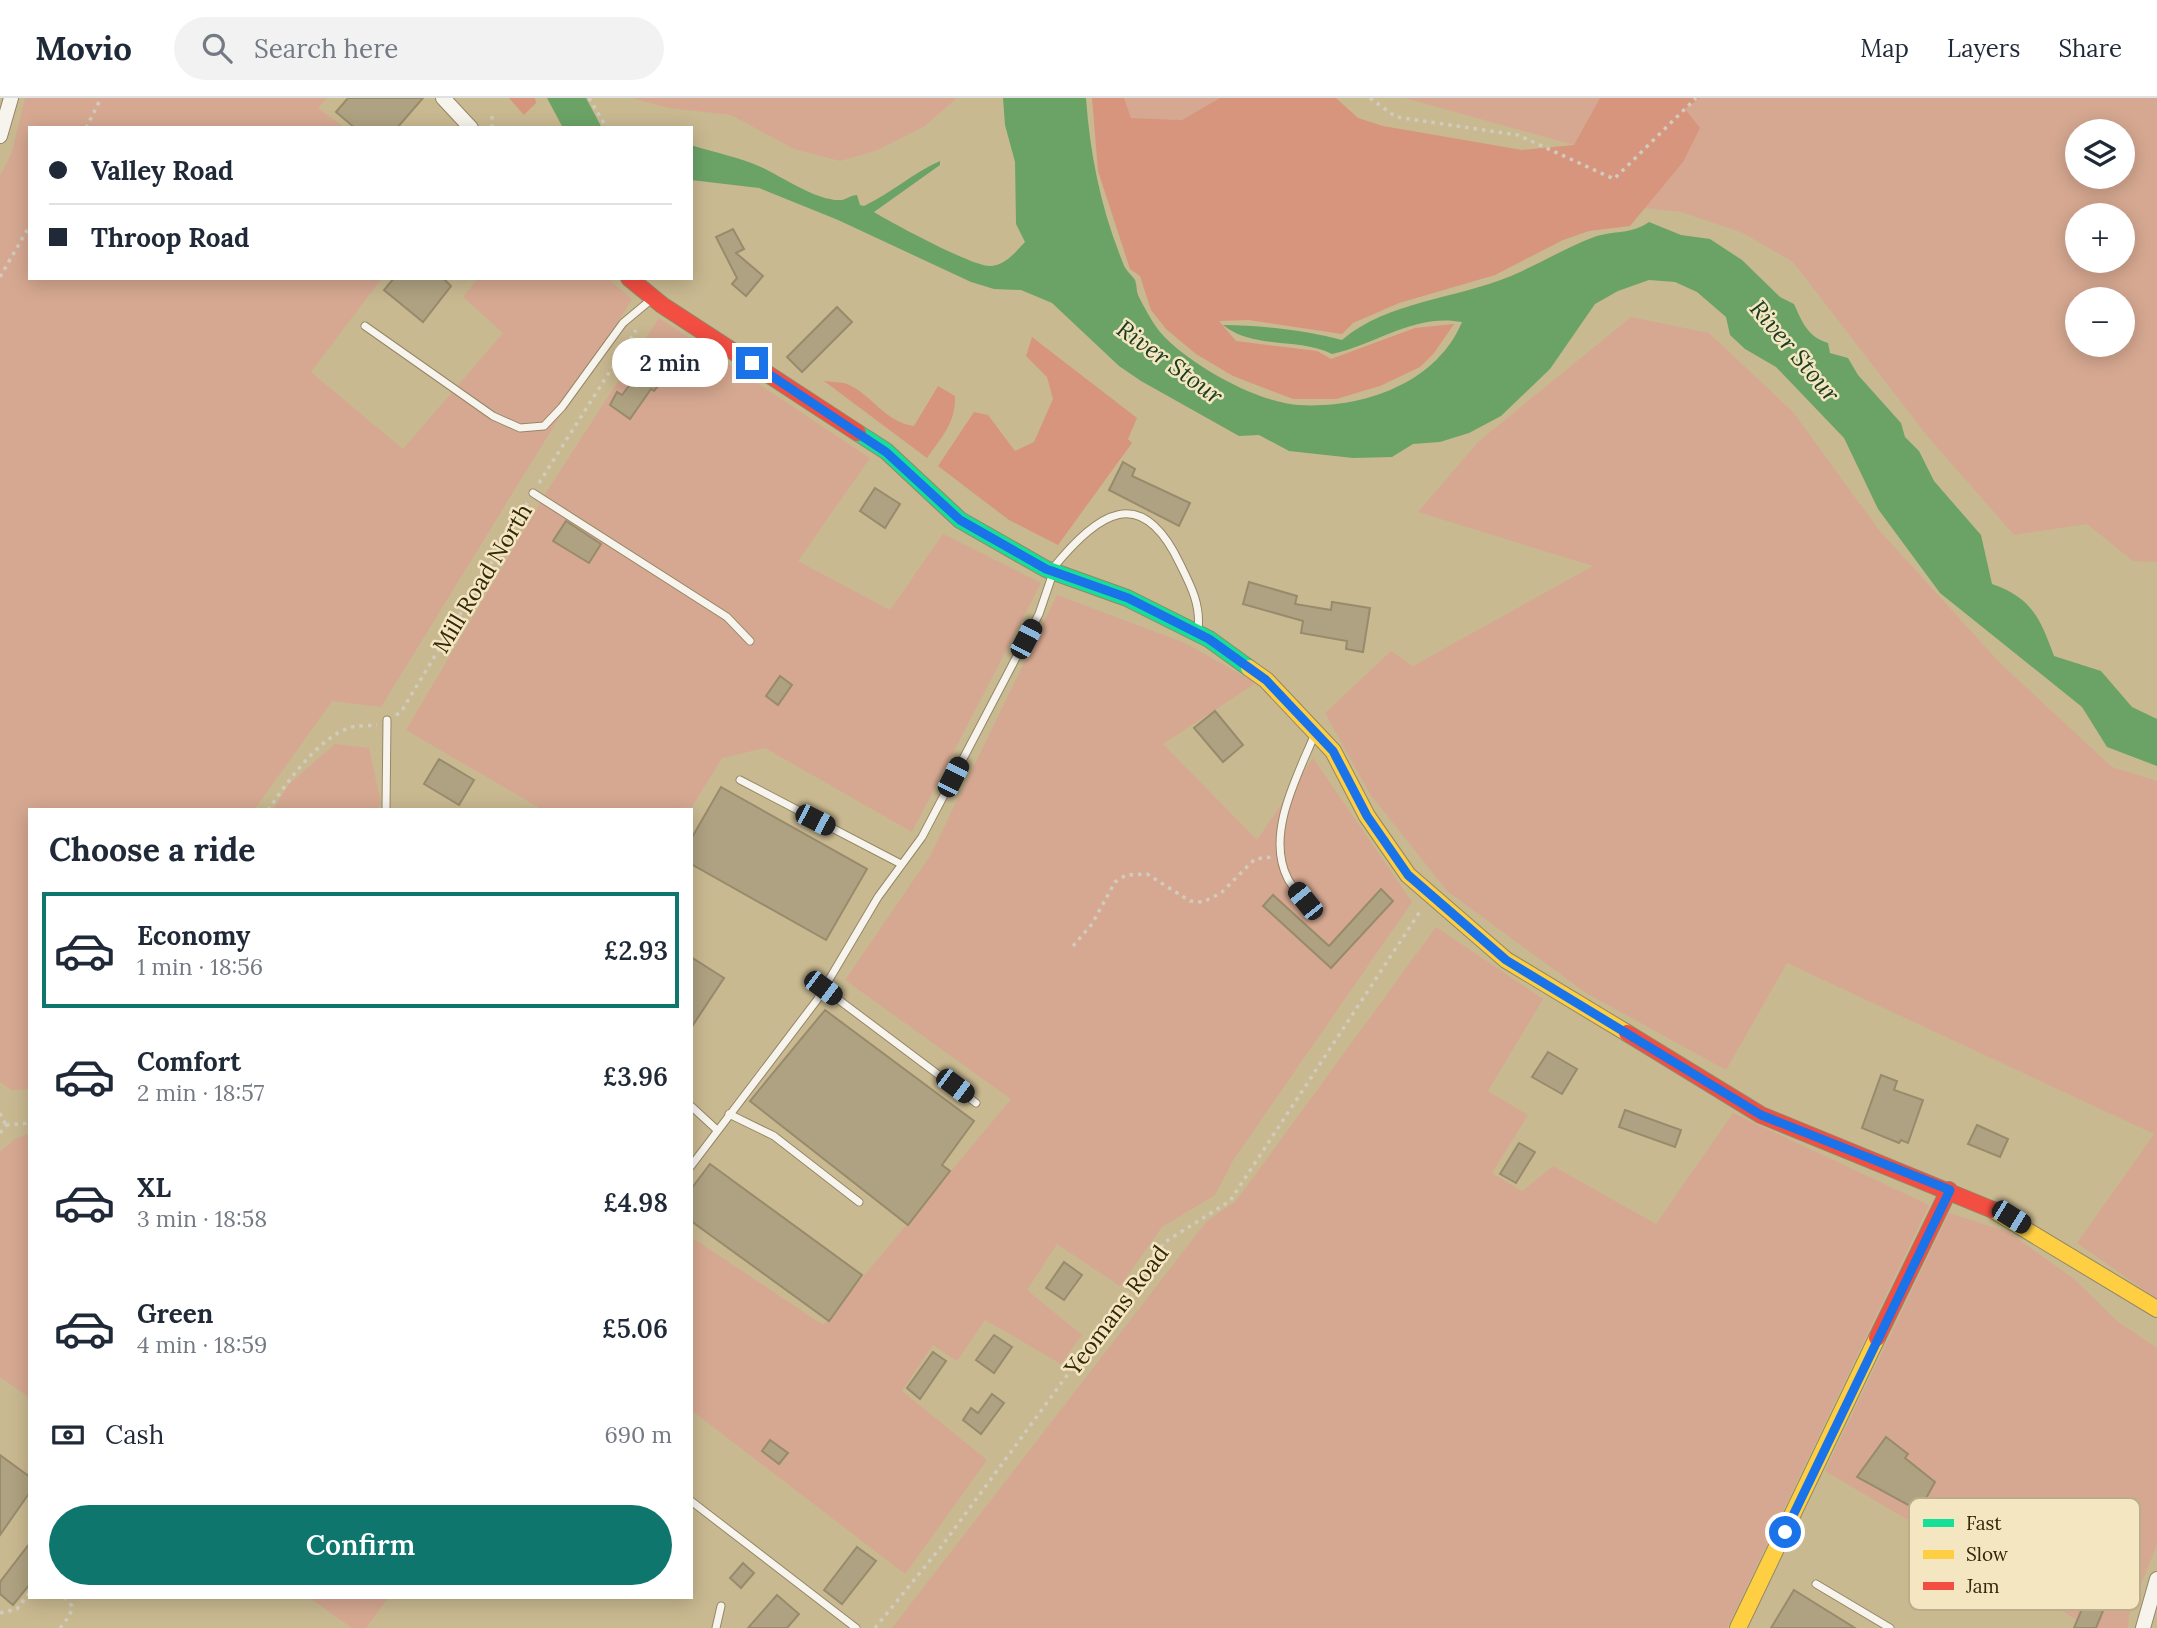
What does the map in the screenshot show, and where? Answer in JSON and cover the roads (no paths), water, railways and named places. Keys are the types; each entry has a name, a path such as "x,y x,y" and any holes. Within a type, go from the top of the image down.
{"street":[{"path":"0,136 11,98"},
{"path":"443,98 469,126"},
{"path":"632,280 654,298 886,452 960,520 1052,572 1128,598 1198,633 1266,680 1333,751 1367,816 1408,875 1506,960 1761,1115 2011,1217 2157,1309"},
{"path":"1738,1628 1950,1190"},
{"path":"2143,1628 2157,1579"}],"lane":[{"path":"365,326 493,416 520,428 544,426 562,407 624,323 654,298"},
{"path":"533,493 727,617 750,641"},
{"path":"693,1163 823,988 901,864 922,837 1039,614 1052,572 1094,525 1113,514 1132,513 1158,528 1177,557 1197,602 1198,633"},
{"path":"386,808 387,720"},
{"path":"1305,901 1288,880 1281,856 1281,836 1288,804 1315,732"},
{"path":"740,780 901,864"},
{"path":"823,988 976,1103"},
{"path":"693,1109 717,1130"},
{"path":"729,1114 774,1136 859,1202"},
{"path":"693,1503 856,1628"},
{"path":"1816,1584 1890,1628"},
{"path":"716,1628 721,1606"}],"water":[{"path":"547,98 586,98 601,126 562,126"},
{"name":"River Stour","path":"1003,98 1086,98 1090,140 1108,222 1124,265 1135,280 1138,295 1154,324 1187,356 1224,379 1263,397 1298,405 1322,405 1371,397 1416,377 1450,344 1462,322 1428,322 1332,354 1305,346 1248,338 1223,325 1284,329 1342,340 1380,317 1490,284 1601,235 1629,231 1649,222 1681,235 1710,239 1742,260 1780,297 1794,304 1811,333 1828,343 1830,353 1848,358 1858,375 1901,423 1905,437 1919,451 1934,481 1981,535 1992,584 2017,596 2033,611 2054,656 2101,671 2132,707 2157,719 2157,766 2107,747 2082,707 1940,593 1878,509 1844,438 1776,367 1745,349 1730,335 1726,317 1697,292 1675,282 1649,280 1618,291 1595,304 1550,369 1501,416 1469,433 1440,442 1413,444 1392,457 1353,458 1289,451 1259,435 1239,436 1119,366 1052,303 1021,290 994,289 971,282 838,220 759,188 693,180 694,146 753,164 822,197 842,200 857,195 860,205 864,206 940,161 940,165 874,212 968,260 991,266 1010,257 1025,242 1016,224 1015,162 1005,125"}]}
